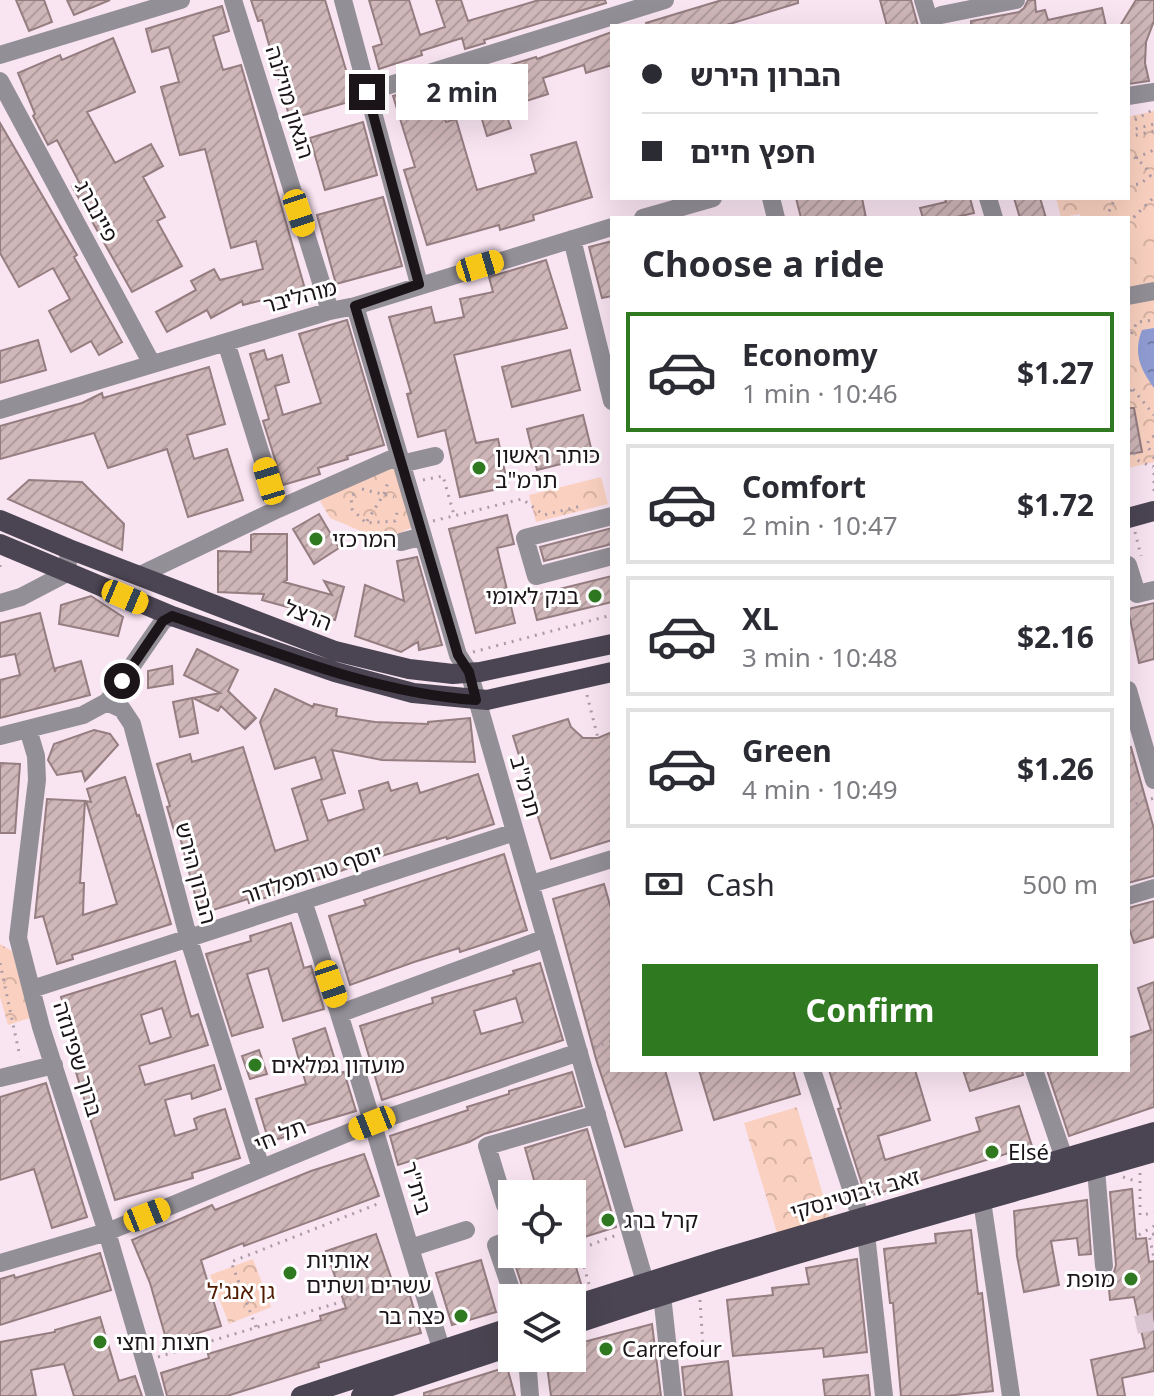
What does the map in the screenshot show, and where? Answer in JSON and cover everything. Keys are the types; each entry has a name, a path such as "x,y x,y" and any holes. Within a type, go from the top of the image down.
{"main road":[{"path":"1130,503 1154,496"},
{"path":"1130,517 1154,511"},
{"name":"הרצל","path":"0,520 335,651 409,669 453,674 610,644"},
{"name":"הרצל","path":"2,555 57,570 172,616 335,672 413,693 476,700 523,694 610,672"},
{"name":"זאב ז'בוטינסקי","path":"586,1301 699,1283 1064,1158 1154,1132"},
{"name":"זאב ז'בוטינסקי","path":"586,1319 719,1254 982,1201 1154,1152"},
{"path":"301,1396 498,1332"},
{"path":"361,1396 498,1351"}],"street":[{"path":"0,55 123,8 181,0"},
{"name":"הגאון מוילנה","path":"233,0 330,311"},
{"path":"343,0 419,284"},
{"path":"367,92 665,0"},
{"path":"923,0 938,17 1016,0"},
{"name":"פיינברג","path":"0,81 152,364"},
{"path":"1130,96 1154,92"},
{"path":"650,216 706,200"},
{"name":"מוהליבר","path":"0,410 610,228"},
{"path":"572,239 610,393"},
{"path":"1130,296 1154,291"},
{"name":"תרמ\"ב","path":"355,306 402,490 421,530 458,655 469,672 597,1114 654,1288 673,1396"},
{"path":"226,342 278,509"},
{"path":"138,576 278,509 397,463 435,456"},
{"path":"610,517 525,538 536,576 610,557"},
{"path":"401,542 421,530"},
{"path":"0,603 30,593 44,576 57,570 69,549"},
{"path":"1130,571 1137,594 1154,590"},
{"path":"0,736 83,715 107,702 163,621 172,616"},
{"name":"הברון הירש","path":"107,702 122,709 132,724 189,940 261,1168"},
{"path":"1131,703 1154,710"},
{"path":"1131,703 1154,780"},
{"name":"ברוך שפינוזה","path":"28,729 36,756 37,780 9,936 32,989 155,1396"},
{"name":"יוסף טרומפלדור","path":"32,989 515,832"},
{"path":"531,884 610,860"},
{"path":"1130,895 1154,888"},
{"name":"בית\"ר","path":"303,901 341,1013 442,1351"},
{"path":"341,1013 546,938"},
{"name":"תל חי","path":"0,1263 107,1232 372,1123 579,1052"},
{"path":"0,1078 54,1065"},
{"path":"813,1072 864,1226 884,1396"},
{"path":"1035,1072 1064,1158"},
{"path":"498,1182 487,1146 597,1114"},
{"path":"1096,1169 1104,1266"},
{"path":"982,1201 1011,1396"},
{"path":"410,1248 466,1230"},
{"path":"528,1372 530,1396"}],"path":[{"path":"1130,123 1154,109"},
{"path":"1130,133 1154,124"},
{"path":"1130,134 1154,131"},
{"path":"1136,158 1154,150"},
{"path":"1130,154 1153,175 1140,184 1130,185"},
{"path":"1130,221 1154,197"},
{"path":"1130,337 1137,322 1154,320"},
{"path":"1130,386 1154,415"},
{"path":"1130,394 1132,388"},
{"path":"1154,436 1147,446 1154,456 1154,496"},
{"path":"1134,453 1139,461 1153,467"},
{"path":"366,523 384,494 397,463"},
{"path":"368,490 384,494 443,476 454,516"},
{"path":"362,489 351,496 352,509 366,523 395,521 399,507"},
{"path":"421,530 454,516 522,499 544,515 585,505"},
{"path":"458,655 610,616"},
{"path":"586,692 598,738"},
{"path":"1130,805 1154,798"},
{"path":"0,963 22,1073"},
{"path":"1140,1168 1140,1215 1154,1213"},
{"path":"257,1328 231,1262 394,1197"},
{"path":"586,1245 632,1218"},
{"path":"1132,1239 1154,1226"},
{"path":"1154,1234 1149,1235 1154,1258"},
{"path":"584,1268 593,1299"},
{"path":"145,1361 419,1278"},
{"path":"699,1283 704,1364"}],"green space":[{"path":"1154,111 1154,462 1130,468 1130,216 1061,216 1057,200 1130,200 1130,117"},
{"path":"397,464 415,526 389,538 330,518 320,501 345,485"},
{"path":"601,477 608,504 536,522 529,495"},
{"path":"0,944 12,951 30,1018 8,1025 0,997"},
{"path":"797,1107 831,1222 778,1236 744,1123"},
{"name":"גן אנג'ל","path":"253,1259 271,1307 229,1324 210,1275"}],"water":[{"path":"1154,328 1154,388 1142,367 1138,346 1142,330"}],"building":[{"path":"16,0 44,0 52,22 29,31"},
{"path":"67,0 110,0 74,15"},
{"path":"251,0 325,0 355,100 290,119 262,20 258,21"},
{"path":"369,0 409,0 420,35 445,27 436,0 461,0 468,21 539,0 605,0 606,3 484,40 485,43 465,49 462,38 379,69 373,47 382,44"},
{"path":"722,0 798,0 798,3 730,24 646,23"},
{"path":"880,0 911,0 917,24 886,24"},
{"path":"1028,0 1035,0 1036,12 1045,10 1048,20 1102,8 1106,24 971,24 971,21 1019,12"},
{"path":"1136,0 1154,0 1154,21 1146,42 1145,63 1149,81 1130,84 1130,24 1121,24"},
{"path":"222,6 229,31 213,36 223,70 241,65 305,289 243,305 242,301 211,318 207,310 167,332 156,312 196,290 191,281 214,269 220,280 263,269 256,241 231,248 205,149 180,155 161,87 179,82 169,47 152,52 146,29"},
{"path":"610,33 610,66 586,73 584,65 543,78 548,94 504,108 511,128 487,136 468,73 537,59"},
{"path":"113,38 135,92 87,112 115,163 151,144 163,166 143,177 165,217 157,221 182,266 132,292 72,186 79,182 57,140 48,145 33,116 35,114 18,73 60,55 62,60"},
{"path":"435,84 446,122 456,119 477,190 536,173 531,155 576,142 592,197 533,215 534,220 500,230 499,225 427,245 404,170 415,167 393,96"},
{"path":"363,122 377,175 325,190 310,138"},
{"path":"0,123 77,255 74,257 122,342 99,355 91,341 71,352 49,311 70,299 53,268 19,287 0,253"},
{"path":"383,197 402,266 336,284 317,215"},
{"path":"796,200 862,200 866,216 800,216"},
{"path":"971,200 974,213 922,216 920,208"},
{"path":"1015,200 1041,200 1045,216 1019,216"},
{"path":"610,242 610,296 602,298 589,247"},
{"path":"546,260 567,328 454,355 476,443 498,439 508,487 460,497 445,430 418,437 407,394 411,393 389,317 431,307 435,323 464,317 460,299 493,292 489,277"},
{"path":"347,320 384,445 318,468 320,474 283,485 263,421 269,419 250,354 264,350 267,360 282,355 289,382 275,386 283,415 321,403 299,334"},
{"path":"38,340 46,370 0,383 0,351"},
{"path":"570,350 580,390 512,407 502,367"},
{"path":"209,367 225,424 187,435 194,459 227,449 243,500 188,517 167,449 108,468 94,433 0,459 0,426 82,403 102,393 103,398"},
{"path":"1130,408 1134,408 1142,452 1130,454"},
{"path":"583,415 593,456 537,470 527,429"},
{"path":"29,480 82,482 124,524 122,550 8,499"},
{"name":"המרכזי","path":"319,514 339,548 314,564 293,529"},
{"path":"507,515 514,544 497,548 515,623 476,633 449,529"},
{"path":"610,529 610,544 544,561 540,547"},
{"path":"287,534 287,580 284,582 332,595 324,581 344,587 335,620 262,600 264,594 218,592 218,551 251,552 251,535"},
{"path":"417,557 442,645 419,650 418,642 401,652 355,636 365,585 404,601 397,561"},
{"path":"610,576 610,602 537,620 531,596"},
{"path":"91,596 123,617 118,636 59,624 61,605"},
{"path":"1154,603 1154,659 1139,663 1130,609"},
{"path":"40,613 55,672 56,668 81,661 90,695 0,718 0,680 20,675 15,654 0,657 0,623"},
{"path":"197,649 238,670 228,691 256,718 245,729 221,706 218,711 193,698 220,693 184,675"},
{"path":"172,666 173,684 148,688 148,671"},
{"path":"275,689 313,707 314,704 337,709 336,716 375,722 428,724 470,718 475,762 382,760 332,750 345,793 321,800 328,821 364,809 359,791 388,782 391,791 417,783 420,793 478,774 494,824 378,857 249,903 248,899 200,914 157,764 190,754 192,762 243,747 275,851 308,840 292,789 322,779 315,757 275,769 260,722"},
{"path":"192,698 198,733 180,737 173,702"},
{"path":"568,719 571,727 583,738 598,738 610,733 610,841 551,859 513,736"},
{"path":"94,730 110,734 118,745 85,781 82,771 57,775 48,760 54,744"},
{"path":"1130,747 1154,829 1154,876 1130,882"},
{"path":"0,763 20,764 15,833 0,833"},
{"path":"125,777 171,924 72,955 73,959 57,964 43,916 35,918 47,799 85,801 80,883 84,883 83,915 117,904 86,801 91,802 87,789"},
{"path":"504,854 527,930 460,952 459,948 350,985 329,916 366,905 364,900"},
{"path":"604,884 610,905 610,1072 666,1072 682,1130 625,1147 596,1059 553,899"},
{"path":"1154,901 1154,937 1134,943 1130,931 1130,907"},
{"path":"291,923 304,968 311,966 324,1009 283,1021 268,968 247,974 263,1027 232,1036 206,954 251,941 250,936"},
{"path":"175,961 191,1017 198,1014 208,1045 139,1066 145,1085 214,1065 221,1089 192,1099 191,1093 165,1100 175,1136 197,1129 194,1119 225,1109 240,1158 192,1173 193,1178 115,1200 68,1046 75,1043 61,997","holes":["162,1008 171,1037 150,1044 141,1015"]},
{"path":"540,963 563,1040 382,1100 360,1026 433,1003 432,998 514,974 513,971","holes":["516,998 523,1022 481,1034 474,1011"]},
{"path":"1154,982 1154,1107 1069,1136 1048,1072 1130,1072 1130,1037 1151,1030 1138,988"},
{"path":"325,1028 339,1073 344,1072 356,1111 305,1126 306,1130 269,1142 256,1099 306,1084 293,1039"},
{"name":"מועדון גמלאים","path":"259,1050 267,1074 250,1079 242,1056"},
{"path":"572,1072 582,1106 484,1134 469,1142 398,1165 390,1136 468,1110 467,1107 509,1094 509,1091"},
{"path":"700,1072 794,1072 800,1094 714,1120"},
{"path":"830,1072 916,1072 930,1120 878,1136 885,1160 980,1131 976,1118 1019,1106 1032,1146 866,1197 838,1109 841,1108"},
{"path":"964,1072 1022,1072 1023,1075 970,1091"},
{"path":"46,1083 87,1217 52,1228 34,1169 0,1180 0,1097"},
{"path":"587,1129 616,1227 586,1237 586,1180 534,1180 525,1148"},
{"path":"364,1154 379,1196 201,1260 221,1326 167,1342 150,1283 132,1240 212,1205 215,1210 311,1171"},
{"path":"1132,1189 1136,1239 1146,1238 1149,1262 1154,1261 1154,1371 1122,1378 1125,1396 1098,1396 1091,1360 1145,1348 1134,1297 1110,1300 1108,1277 1116,1265 1110,1192"},
{"path":"1087,1200 1091,1254 1079,1255 1077,1238 1051,1241 1059,1285 1024,1292 1017,1256 1014,1211"},
{"path":"971,1230 993,1391 946,1396 901,1396 893,1303 890,1303 884,1249 936,1243 935,1234"},
{"path":"376,1234 396,1292 408,1289 421,1333 318,1363 319,1367 227,1396 167,1396 161,1373 209,1358 208,1354 321,1320 320,1316 346,1308 326,1251"},
{"path":"100,1253 111,1290 0,1325 0,1279 14,1275 15,1278"},
{"path":"857,1259 867,1352 824,1357 823,1348 733,1356 727,1300 773,1295 772,1288 809,1284 806,1268"},
{"path":"481,1260 496,1312 452,1325 436,1273"},
{"path":"516,1268 576,1268 581,1284 521,1284"},
{"path":"100,1317 119,1381 135,1376 142,1396 74,1396 64,1364 31,1370 36,1396 0,1396 0,1342 55,1332"},
{"path":"652,1324 661,1396 551,1396 548,1372 586,1372 586,1341"},
{"path":"728,1361 732,1396 685,1396 682,1367"},
{"path":"498,1370 508,1372 515,1396 424,1396 424,1393"},
{"path":"868,1375 870,1396 825,1396 823,1380"}],"tunnel":[{"path":"1136,1325 1154,1321"}],"place":[{"name":"כותר ראשון תרמ\"ב","path":"479,468"},
{"name":"המרכזי","path":"316,539"},
{"name":"בנק לאומי","path":"595,596"},
{"name":"מועדון גמלאים","path":"255,1065"},
{"name":"Elsé","path":"992,1152"},
{"name":"קרל ברג","path":"608,1220"},
{"name":"אותיות עשרים ושתים","path":"290,1273"},
{"name":"מופת","path":"1131,1279"},
{"name":"כצה בר","path":"461,1316"},
{"name":"חצות וחצי","path":"100,1342"},
{"name":"Carrefour","path":"606,1349"}],"route":[{"path":"122,681 163,621 172,616 335,672 413,693 476,700 469,672 458,655 355,306 419,284 367,92"}]}
